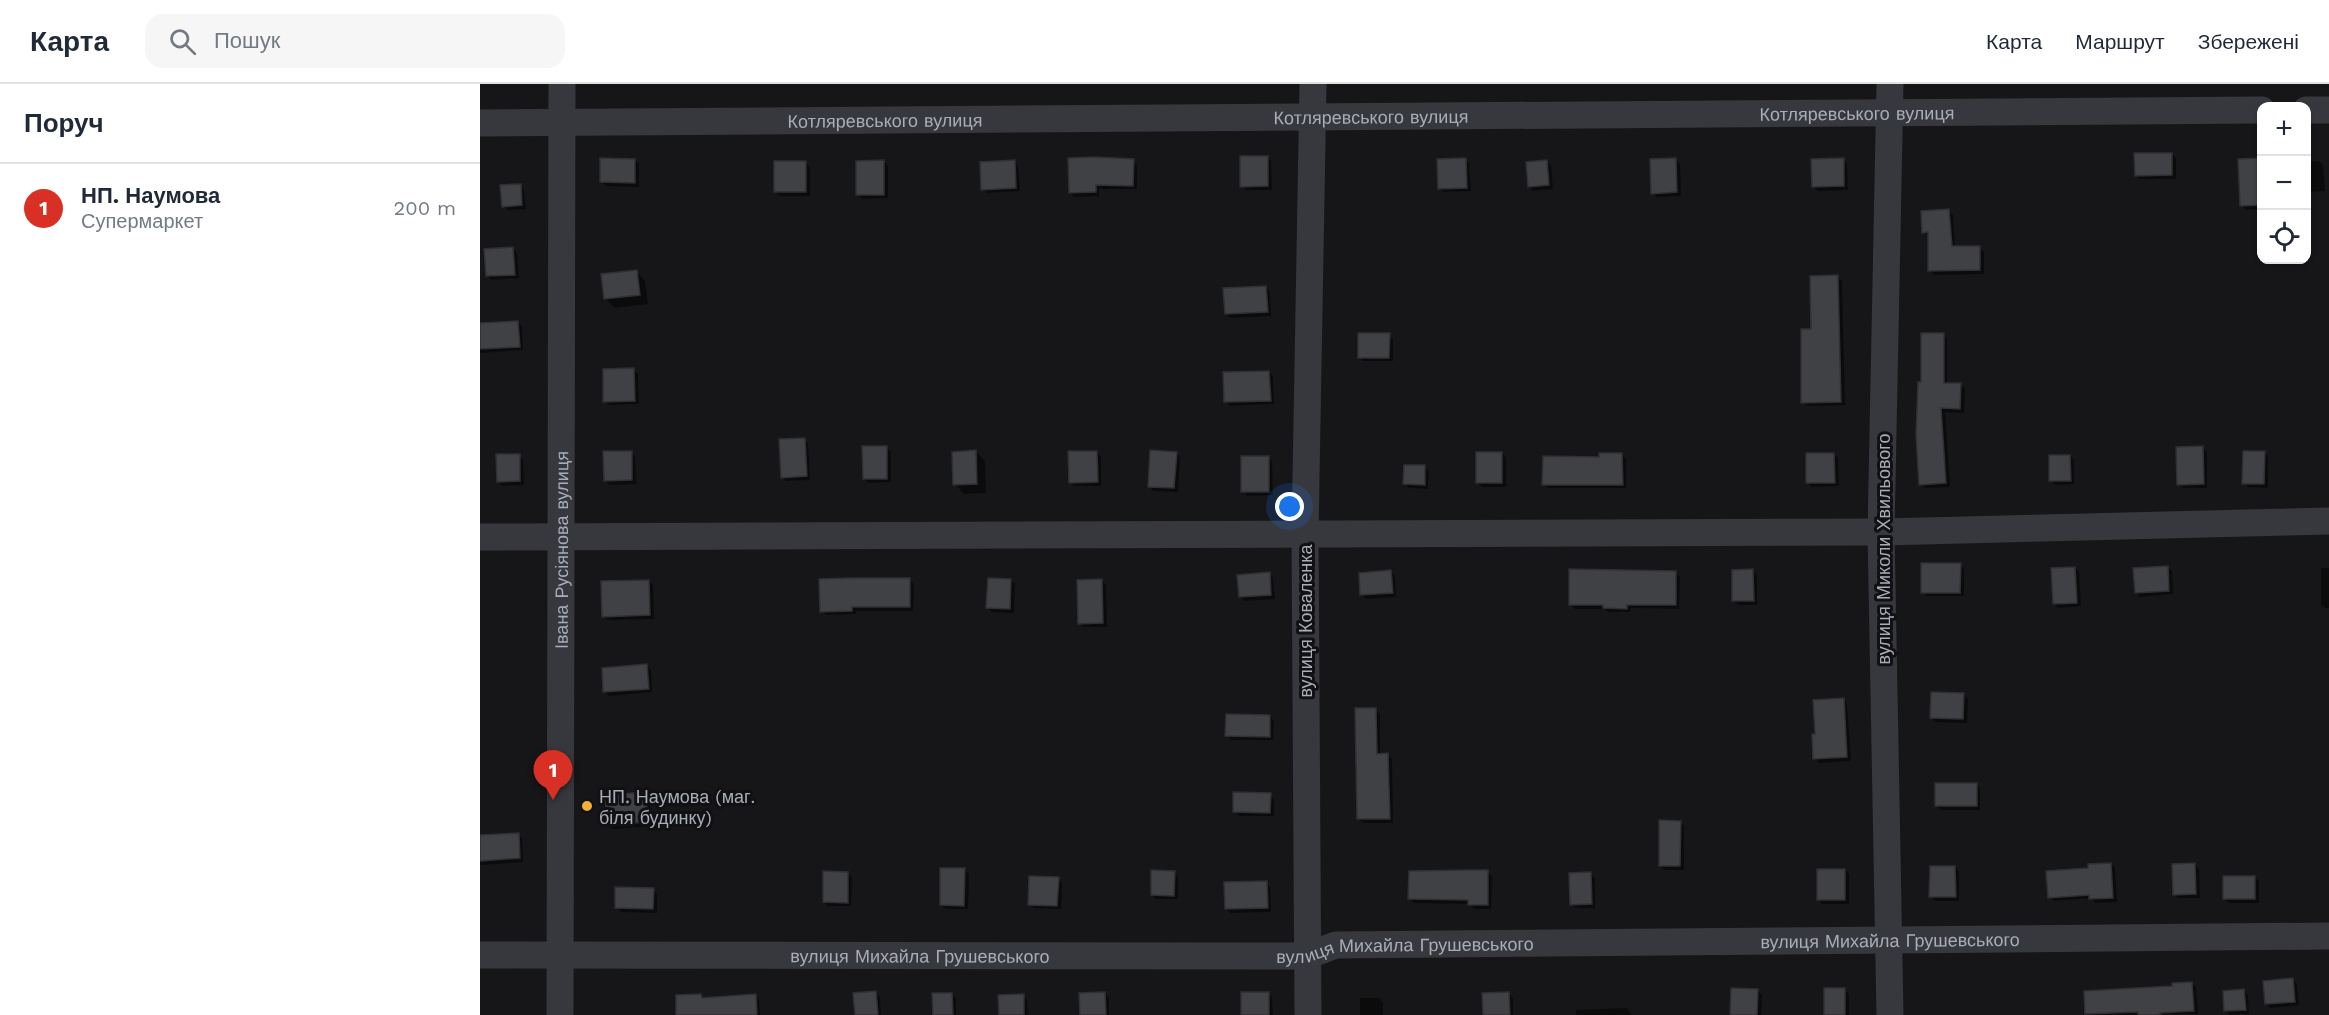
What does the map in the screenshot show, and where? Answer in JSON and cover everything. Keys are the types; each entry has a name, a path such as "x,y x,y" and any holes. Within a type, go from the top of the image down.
{"street":[{"name":"Івана Русіянова вулиця","path":"560,1015 562,84"},
{"name":"вулиця Коваленка","path":"1308,1015 1305,536 1313,84"},
{"name":"вулиця Миколи Хвильового","path":"1890,84 1881,532 1890,1015"},
{"name":"Котляревського вулиця","path":"480,123 2257,110"},
{"path":"2311,110 2329,110"},
{"path":"480,537 1305,536 1881,532 2329,521"},
{"name":"вулиця Михайла Грушевського","path":"480,956 1306,956 1336,945 2329,936"}],"building":[{"path":"2134,153 2172,153 2172,175 2135,176"},
{"path":"1240,156 1268,156 1268,186 1240,187"},
{"path":"600,158 635,159 635,183 600,182"},
{"path":"1068,158 1134,159 1133,186 1096,185 1096,192 1069,193"},
{"path":"1466,158 1467,188 1438,189 1437,159"},
{"path":"1676,158 1677,192 1651,194 1650,159"},
{"path":"1844,158 1844,186 1812,187 1811,159"},
{"path":"2257,158 2257,205 2240,206 2238,159"},
{"path":"884,160 884,195 856,195 856,161"},
{"path":"1015,160 1016,188 981,190 980,162"},
{"path":"1547,160 1549,185 1528,187 1526,162"},
{"path":"774,161 806,161 806,192 774,192"},
{"path":"521,184 522,205 502,207 500,185"},
{"path":"1949,209 1952,246 1980,246 1980,270 1928,271 1928,232 1922,233 1921,211"},
{"path":"513,247 515,275 486,276 484,249"},
{"path":"637,270 640,295 604,299 601,274"},
{"path":"1838,275 1841,402 1801,403 1801,329 1811,329 1810,276"},
{"path":"1266,286 1268,312 1225,314 1223,288"},
{"path":"518,321 520,347 480,349 480,323"},
{"path":"1358,333 1390,333 1389,358 1358,358"},
{"path":"1921,333 1944,333 1944,383 1961,383 1960,409 1941,408 1946,483 1919,485 1916,435 1918,382 1921,382"},
{"path":"634,368 635,401 603,402 603,369"},
{"path":"1269,371 1271,401 1224,402 1223,372"},
{"path":"805,438 807,476 781,478 779,439"},
{"path":"862,446 887,446 887,479 863,479"},
{"path":"2203,446 2204,484 2177,485 2176,447"},
{"path":"976,450 977,484 953,485 952,452"},
{"path":"1150,450 1177,452 1174,488 1148,487"},
{"path":"603,451 632,451 632,480 604,481"},
{"path":"1068,451 1097,451 1098,482 1069,483"},
{"path":"2243,451 2265,451 2264,484 2242,484"},
{"path":"1476,452 1502,452 1502,483 1476,483"},
{"path":"1599,453 1622,453 1623,485 1542,485 1543,456 1599,457"},
{"path":"1806,453 1834,453 1835,483 1806,483"},
{"path":"496,454 520,454 520,481 497,482"},
{"path":"2049,455 2070,455 2071,481 2049,481"},
{"path":"1241,456 1269,456 1269,492 1241,492"},
{"path":"1404,465 1425,465 1425,485 1403,484"},
{"path":"1921,563 1961,563 1960,593 1921,593"},
{"path":"2168,566 2169,591 2135,593 2133,568"},
{"path":"2075,567 2077,603 2053,604 2051,568"},
{"path":"1569,569 1676,571 1676,605 1627,605 1627,609 1603,608 1603,605 1569,605"},
{"path":"1753,569 1754,601 1732,601 1732,570"},
{"path":"1391,570 1393,593 1360,595 1359,573"},
{"path":"1270,572 1271,595 1239,597 1237,575"},
{"path":"910,578 910,607 852,607 852,611 820,612 819,579"},
{"path":"988,578 1011,579 1010,609 986,608"},
{"path":"1102,579 1103,623 1078,624 1077,580"},
{"path":"649,580 650,615 602,617 601,581"},
{"path":"647,664 649,689 603,692 602,668"},
{"path":"1931,692 1964,693 1963,719 1930,718"},
{"path":"1844,698 1847,757 1813,759 1812,734 1815,734 1813,700"},
{"path":"1355,708 1376,708 1377,754 1388,753 1390,819 1357,819"},
{"path":"1226,714 1270,715 1270,737 1225,736"},
{"path":"1935,783 1977,783 1977,806 1935,806"},
{"path":"646,792 648,822 607,825 605,795"},
{"path":"1233,792 1271,793 1270,813 1233,812"},
{"path":"1659,820 1681,821 1680,866 1659,866"},
{"path":"519,833 520,858 480,861 480,835"},
{"path":"2111,863 2113,898 2089,899 2089,895 2048,898 2046,871 2088,868 2088,864"},
{"path":"2195,863 2196,894 2173,895 2172,864"},
{"path":"1930,866 1955,866 1956,897 1929,897"},
{"path":"940,868 965,868 964,906 940,905"},
{"path":"1817,869 1845,869 1845,900 1817,900"},
{"path":"1151,870 1175,871 1174,896 1151,895"},
{"path":"1488,870 1488,905 1468,905 1468,900 1408,899 1409,871"},
{"path":"823,871 848,872 848,903 823,902"},
{"path":"1591,872 1592,904 1570,905 1569,873"},
{"path":"1029,876 1059,877 1057,906 1028,905"},
{"path":"2223,876 2255,876 2255,899 2223,899"},
{"path":"1267,881 1268,908 1225,909 1224,882"},
{"path":"615,887 654,888 653,909 615,908"},
{"path":"2293,978 2295,1002 2265,1004 2263,981"},
{"path":"2192,982 2194,1011 2160,1013 2161,1015 2138,1015 2138,1012 2085,1014 2084,991 2172,986 2172,983"},
{"path":"1731,988 1758,989 1757,1015 1730,1015"},
{"path":"1824,988 1845,988 1845,1015 1824,1015"},
{"path":"2244,989 2246,1010 2224,1011 2223,991"},
{"path":"876,991 878,1015 855,1015 853,993"},
{"path":"1105,992 1106,1015 1080,1015 1079,993"},
{"path":"1241,992 1269,992 1269,1015 1241,1015"},
{"path":"1509,992 1510,1015 1483,1015 1482,993"},
{"path":"932,993 952,993 953,1015 933,1015"},
{"path":"701,994 702,998 756,994 757,1015 676,1015 676,995"},
{"path":"1024,994 1024,1015 999,1015 998,995"}],"place":[{"name":"НП. Наумова","path":"553,800"},
{"name":"НП. Наумова (маг. біля будинку)","path":"587,806"}]}
